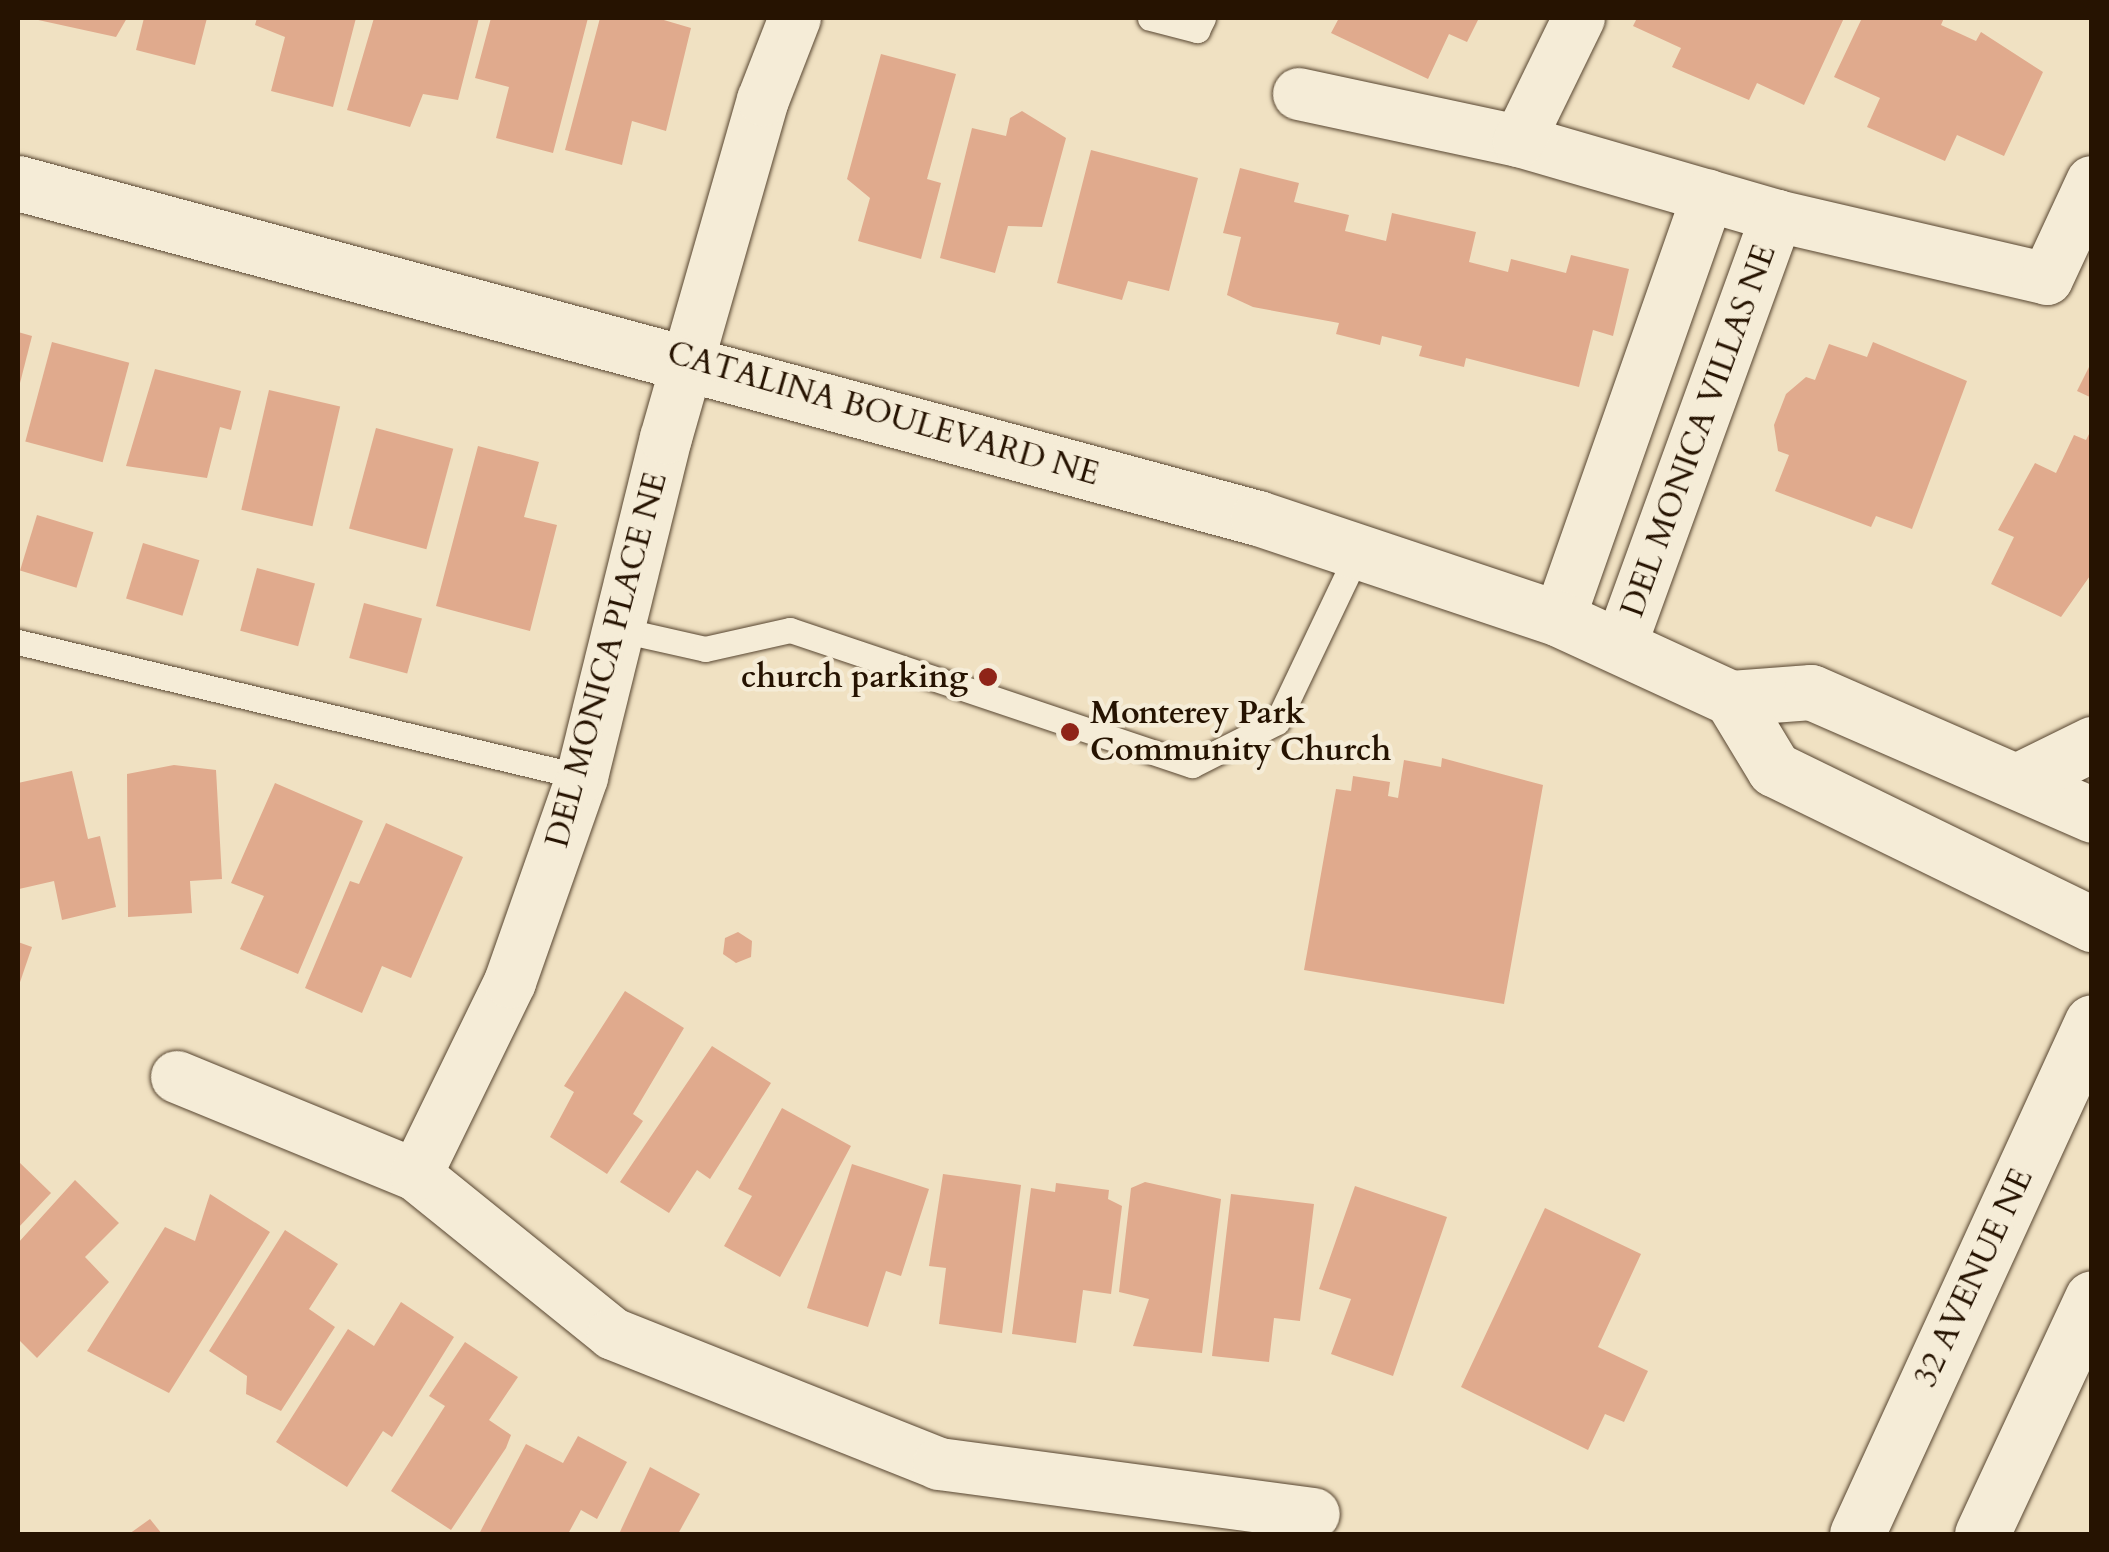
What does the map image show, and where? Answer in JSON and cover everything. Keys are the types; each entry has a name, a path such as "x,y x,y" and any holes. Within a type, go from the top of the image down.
{"street":[{"name":"DEL MONICA PLACE NE","path":"416,1176 510,982 582,778 690,359 763,100 795,18"},
{"path":"1520,141 1578,18"},
{"name":"DEL MONICA VILLAS NE","path":"1299,94 1520,141 1777,216 2047,278 2092,182"},
{"name":"CATALINA BOULEVARD NE","path":"18,184 690,359 1358,552 1560,620 1731,698 1811,692 2092,815"},
{"name":"DEL MONICA VILLAS NE","path":"1560,620 1708,196"},
{"name":"DEL MONICA VILLAS NE","path":"1620,646 1777,216"},
{"path":"1731,698 1774,769 2092,924"},
{"path":"2018,782 2092,744"},
{"name":"32 AVENUE NE","path":"1858,1534 2092,1022"},
{"path":"177,1076 416,1176 613,1334 939,1464 1314,1514"},
{"path":"1982,1534 2092,1298"},
{"path":"2054,1378 2092,1329"}],"lane":[{"path":"1150,18 1198,30 1204,18"},
{"path":"621,630 705,649 790,630 1192,765 1277,722 1358,552"},
{"path":"18,642 582,778"}],"building":[{"path":"29,18 127,18 116,37"},
{"path":"144,18 207,18 195,65 136,50"},
{"path":"257,18 356,18 333,107 271,91 285,37 255,25"},
{"path":"374,18 479,18 458,100 423,94 410,127 347,110"},
{"path":"491,18 588,18 553,153 496,138 509,87 475,78"},
{"path":"600,18 657,18 691,28 666,131 632,121 622,165 565,150"},
{"path":"1339,18 1479,18 1467,42 1449,34 1428,79 1331,33"},
{"path":"1637,18 1844,18 1804,105 1757,83 1749,100 1672,67 1681,48 1633,26"},
{"path":"1862,18 1944,18 1941,25 1976,41 1981,32 2043,72 2004,156 1957,135 1945,161 1867,127 1880,98 1834,77"},
{"path":"881,54 956,74 927,179 941,183 921,259 858,241 870,198 847,179"},
{"path":"1022,111 1066,138 1042,227 1008,226 995,273 940,258 972,128 1006,136 1010,118"},
{"path":"1091,150 1198,178 1169,291 1128,281 1122,300 1057,283"},
{"path":"1240,168 1299,183 1294,202 1349,215 1345,231 1386,241 1392,213 1476,232 1469,262 1508,272 1511,259 1566,273 1571,255 1629,269 1613,336 1593,330 1579,387 1466,358 1464,367 1419,356 1422,346 1382,336 1380,345 1336,334 1339,323 1253,307 1227,295 1241,237 1223,233"},
{"path":"18,332 32,336 19,387 18,387"},
{"path":"52,342 129,363 103,462 25,441"},
{"path":"1873,342 1967,381 1912,529 1876,516 1871,527 1775,491 1789,455 1778,451 1774,425 1786,394 1806,377 1815,380 1829,344 1867,357"},
{"path":"2092,361 2092,398 2077,391"},
{"path":"155,369 241,391 231,430 220,427 207,478 126,466"},
{"path":"269,390 340,406 312,526 241,510"},
{"path":"376,428 453,449 426,549 349,528"},
{"path":"2092,428 2092,573 2061,617 1991,584 2014,537 1998,530 2035,463 2056,473 2074,435 2086,440"},
{"path":"478,446 539,462 524,517 557,525 530,631 436,606"},
{"path":"37,515 93,532 76,588 20,570"},
{"path":"143,543 199,560 182,616 126,598"},
{"path":"257,568 315,584 298,646 240,631"},
{"path":"364,603 422,619 407,674 349,658"},
{"path":"1442,758 1543,785 1504,1004 1304,970 1336,789 1351,791 1353,776 1390,782 1388,796 1398,798 1404,760 1441,767"},
{"path":"174,765 216,770 222,879 190,881 192,913 128,917 127,774"},
{"path":"72,771 88,839 100,836 116,907 62,920 54,881 19,889 18,783"},
{"path":"275,783 363,821 298,974 240,949 264,896 231,883"},
{"path":"386,823 463,857 411,978 382,966 362,1013 305,988 350,881 359,884"},
{"path":"738,932 752,941 751,957 736,963 723,954 725,938"},
{"path":"18,942 32,947 18,988"},
{"path":"625,991 684,1028 633,1114 643,1121 607,1174 550,1137 574,1092 564,1086"},
{"path":"712,1046 771,1083 710,1179 697,1170 669,1213 620,1182"},
{"path":"782,1108 851,1146 780,1277 724,1246 752,1196 738,1189"},
{"path":"18,1161 51,1193 18,1228"},
{"path":"852,1164 929,1189 901,1276 886,1271 868,1327 807,1308"},
{"path":"943,1174 1021,1185 1002,1333 939,1324 946,1268 929,1266"},
{"path":"75,1180 119,1223 85,1257 109,1282 37,1358 18,1339 18,1243"},
{"path":"1145,1182 1221,1199 1202,1353 1133,1346 1149,1299 1119,1292 1131,1188"},
{"path":"1056,1183 1109,1190 1108,1199 1122,1206 1111,1294 1083,1290 1076,1343 1012,1334 1031,1188 1055,1192"},
{"path":"1355,1186 1447,1217 1393,1376 1331,1354 1351,1299 1319,1289"},
{"path":"210,1194 270,1232 169,1393 87,1351 165,1227 195,1241"},
{"path":"1231,1194 1314,1204 1300,1321 1274,1318 1269,1362 1212,1356"},
{"path":"1545,1208 1641,1254 1598,1347 1648,1371 1624,1422 1605,1414 1588,1450 1461,1387"},
{"path":"285,1230 338,1264 309,1309 335,1327 281,1411 246,1394 247,1376 209,1351"},
{"path":"401,1302 454,1337 392,1437 383,1431 347,1487 276,1442 348,1329 374,1346"},
{"path":"465,1342 518,1377 489,1420 511,1435 506,1448 451,1530 391,1491 445,1406 429,1396"},
{"path":"578,1436 627,1462 597,1519 581,1510 568,1534 479,1534 526,1444 563,1463"},
{"path":"650,1467 700,1494 678,1534 619,1534"},
{"path":"150,1519 162,1534 129,1534"}],"place":[{"name":"church parking","path":"988,677"},
{"name":"Monterey Park Community Church","path":"1070,732"}]}
